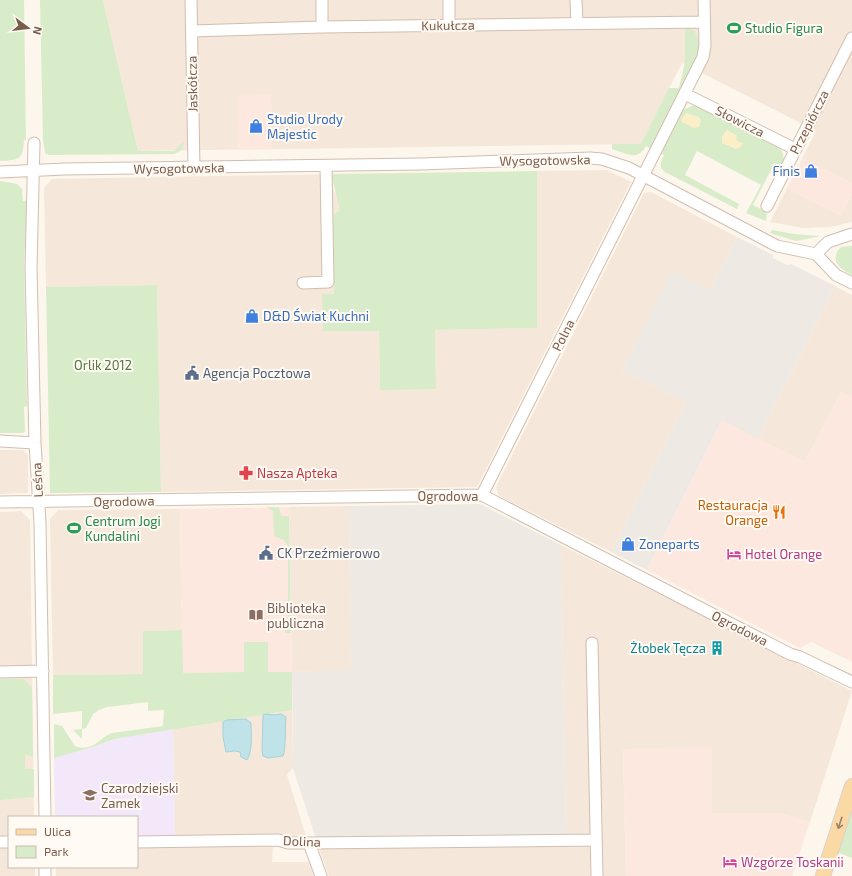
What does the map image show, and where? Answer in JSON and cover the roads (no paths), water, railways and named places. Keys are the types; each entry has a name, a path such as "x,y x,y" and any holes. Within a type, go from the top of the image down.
{"main road":[{"path":"823,876 852,786"}],"street":[{"name":"Jaskółcza","path":"191,0 194,168"},
{"path":"322,0 322,27"},
{"path":"449,0 449,24"},
{"path":"576,0 577,23"},
{"path":"643,176 703,57 704,0"},
{"name":"Kukułcza","path":"192,31 449,24 704,22"},
{"name":"Przepiórcza","path":"767,206 852,38"},
{"name":"Słowicza","path":"685,94 796,149"},
{"name":"Leśna","path":"34,143 31,268 43,671 45,816"},
{"name":"Wysogotowska","path":"0,172 33,170 326,166 578,157 602,159 643,176 777,246 816,254"},
{"path":"303,283 328,282 326,166"},
{"name":"Polna","path":"482,495 643,176"},
{"path":"852,234 828,242 816,254 836,275 852,283"},
{"path":"0,441 35,442"},
{"name":"Ogrodowa","path":"0,502 38,503 482,495 790,654 800,657 852,682"},
{"path":"592,643 597,876"},
{"path":"0,672 43,671"},
{"name":"Dolina","path":"138,842 278,840 309,843 467,840 596,840"},
{"path":"309,843 321,876"}],"water":[{"path":"281,714 286,717 283,756 268,758 263,756 263,715"},
{"path":"246,719 251,723 251,747 247,760 241,757 240,752 226,752 223,737 223,722 227,720"}],"place":[{"name":"Studio Figura","path":"734,28"},
{"name":"Studio Urody Majestic","path":"256,126"},
{"name":"Finis","path":"811,171"},
{"name":"D&D Świat Kuchni","path":"252,316"},
{"name":"Agencja Pocztowa","path":"192,373"},
{"name":"Nasza Apteka","path":"246,473"},
{"name":"Restauracja Orange","path":"779,512"},
{"name":"Centrum Jogi Kundalini","path":"74,528"},
{"name":"Zoneparts","path":"628,544"},
{"name":"CK Przeźmierowo","path":"266,553"},
{"name":"Hotel Orange","path":"734,554"},
{"name":"Biblioteka publiczna","path":"256,615"},
{"name":"Żłobek Tęcza","path":"717,648"},
{"name":"Czarodziejski Zamek","path":"90,795"},
{"name":"Wzgórze Toskanii","path":"730,862"}],"park label":[{"name":"Orlik 2012","path":"103,365"}]}
